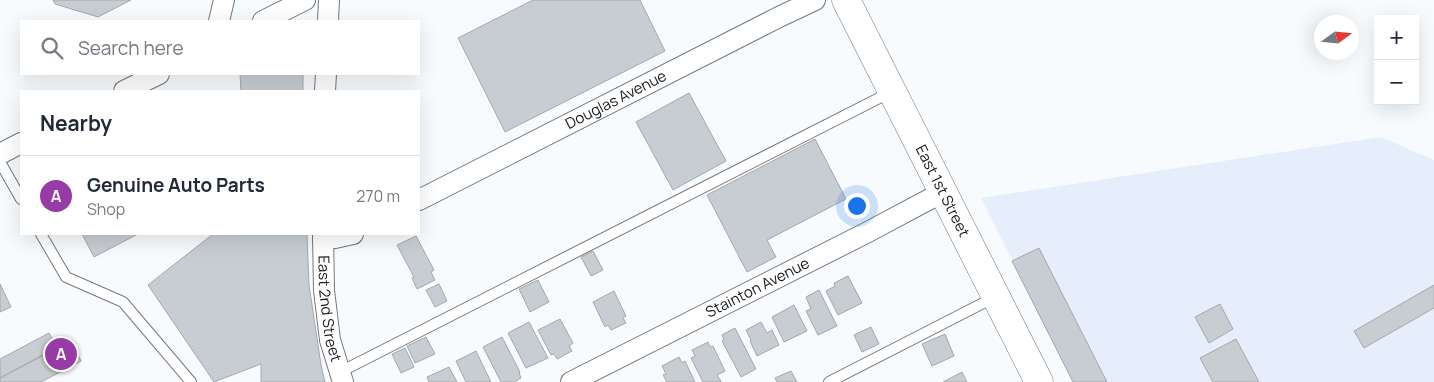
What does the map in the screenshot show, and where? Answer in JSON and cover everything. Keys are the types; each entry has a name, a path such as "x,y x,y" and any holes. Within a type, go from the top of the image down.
{"main road":[{"name":"East 1st Street","path":"846,0 1039,382"}],"street":[{"path":"219,20 224,0"},
{"path":"328,20 329,0"},
{"name":"Douglas Avenue","path":"420,199 816,0"},
{"path":"265,20 295,2"},
{"path":"126,90 157,75"},
{"path":"325,90 326,75"},
{"path":"0,154 20,144"},
{"name":"Stainton Avenue","path":"570,382 866,233 942,192"},
{"path":"323,236 335,238 348,235"},
{"name":"East 2nd Street","path":"323,236 324,290 330,340 341,377"}],"lane":[{"path":"341,377 892,91"},
{"path":"0,162 20,197"},
{"path":"42,235 66,277 123,302 191,382"},
{"path":"830,382 996,297"}],"shaded area":[{"path":"1381,137 1434,160 1434,382 1073,382 981,198"}],"building":[{"path":"53,0 131,0 98,17 55,4"},
{"path":"533,0 640,0 665,51 505,132 458,38"},
{"path":"240,75 303,75 303,90 241,90"},
{"path":"689,93 726,161 673,190 636,122"},
{"path":"815,139 846,199 767,240 776,257 747,272 707,195"},
{"path":"83,235 136,235 94,257"},
{"path":"212,235 307,235 309,285 325,382 261,382 261,364 214,382 148,285"},
{"path":"416,236 434,270 431,272 435,280 417,289 412,278 414,277 397,245"},
{"path":"1039,248 1107,382 1073,382 1012,261"},
{"path":"593,251 603,270 591,276 581,257"},
{"path":"848,276 862,303 838,315 826,291 835,286 834,283"},
{"path":"538,280 549,302 530,312 519,289"},
{"path":"0,284 11,307 0,312"},
{"path":"439,284 447,301 435,307 426,290"},
{"path":"1434,285 1434,308 1364,348 1354,331"},
{"path":"819,290 837,326 818,335 806,311 811,309 806,297"},
{"path":"614,291 626,316 623,318 626,323 611,330 608,325 605,327 593,302"},
{"path":"1220,304 1233,329 1209,343 1195,317"},
{"path":"794,305 807,331 784,342 772,317"},
{"path":"560,319 573,343 569,346 572,351 557,359 554,354 551,355 538,330"},
{"path":"529,322 548,358 526,368 508,333"},
{"path":"761,322 767,333 772,330 779,345 757,356 746,330"},
{"path":"871,327 879,344 862,352 854,335"},
{"path":"735,328 756,369 741,377 722,341 724,340 722,335"},
{"path":"49,333 57,347 0,378 0,359"},
{"path":"945,334 954,356 932,366 922,344"},
{"path":"426,337 435,354 415,363 407,346"},
{"path":"502,337 520,372 521,378 514,382 501,382 483,347"},
{"path":"1236,339 1259,382 1213,382 1200,358"},
{"path":"71,341 81,361 41,382 0,382 0,378"},
{"path":"708,342 710,347 713,346 725,371 717,375 720,382 703,382 691,358 695,356 692,350"},
{"path":"405,348 414,367 401,373 392,354"},
{"path":"476,351 491,382 466,382 456,361"},
{"path":"679,357 682,363 685,361 695,382 667,382 663,375 666,374 662,366"},
{"path":"449,367 457,382 429,382 427,377"},
{"path":"791,371 797,382 777,382 775,378"},
{"path":"962,372 967,382 943,382"}],"place":[{"name":"Genuine Auto Parts","path":"61,354"}]}
